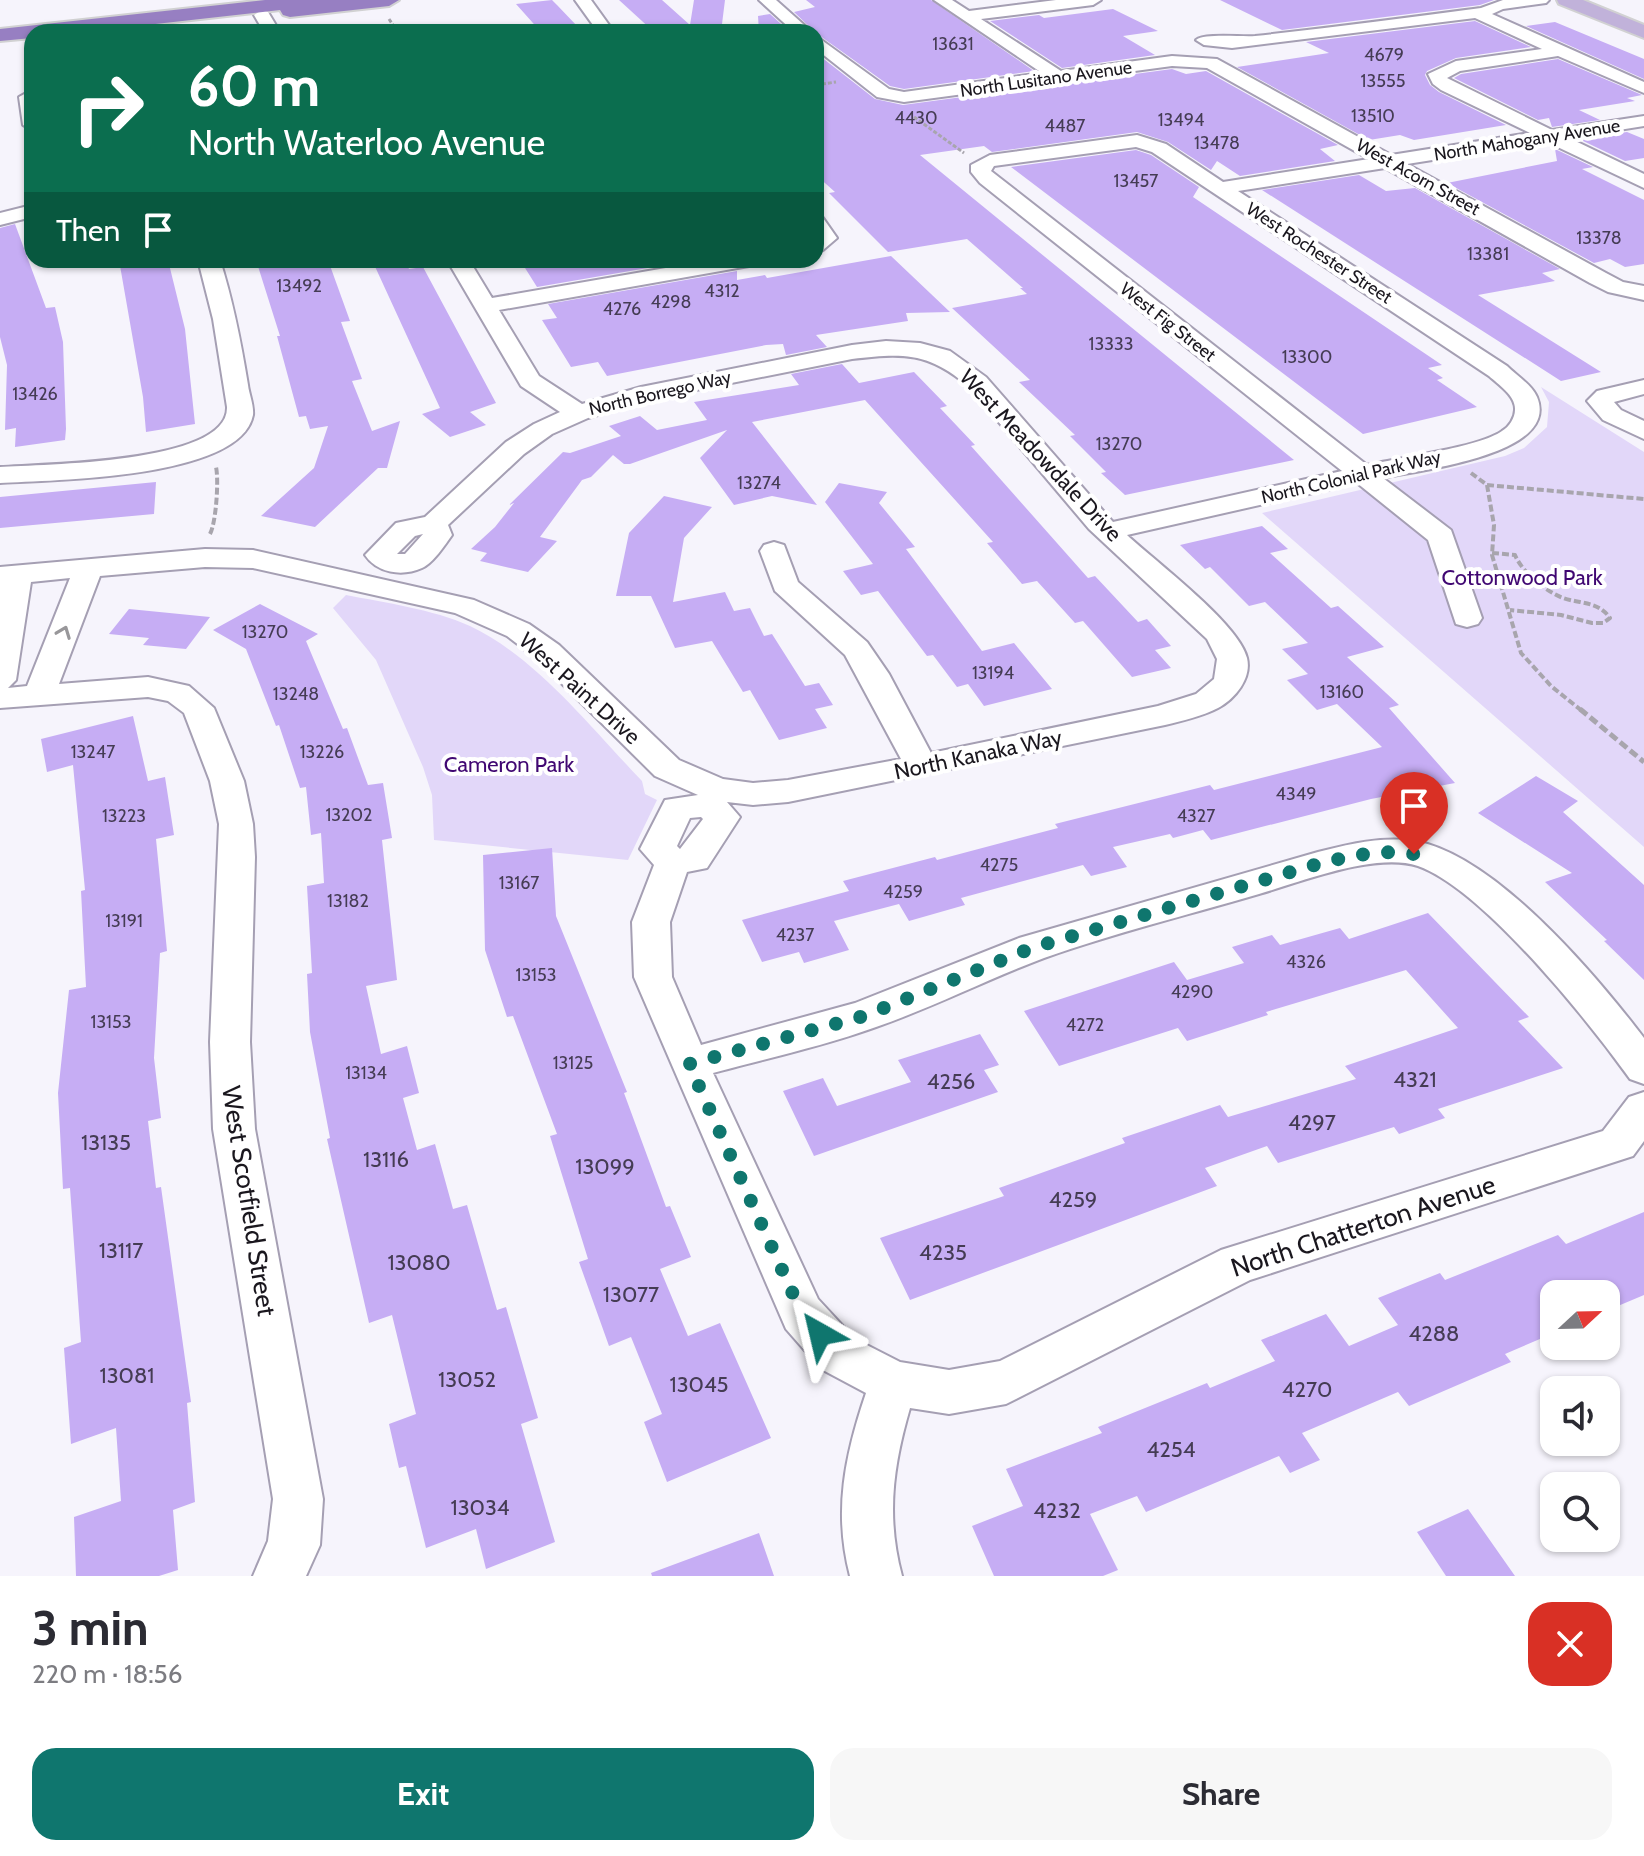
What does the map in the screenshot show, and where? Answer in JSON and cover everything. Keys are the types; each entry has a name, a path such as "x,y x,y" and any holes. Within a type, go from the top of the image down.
{"highway":[{"path":"173,24 262,13 320,0"},
{"path":"131,24 388,5"},
{"path":"0,35 24,33"},
{"path":"0,44 24,41"}],"main road":[{"path":"1566,0 1644,32"},
{"path":"1590,0 1644,22"}],"street":[{"path":"583,0 600,24"},
{"path":"767,0 795,24"},
{"path":"942,0 1061,78"},
{"path":"966,16 1093,0"},
{"path":"1204,40 1232,43 1302,36 1541,0"},
{"path":"1489,9 1559,51 1644,88"},
{"path":"824,47 883,93 894,97"},
{"path":"1559,51 1456,66 1437,74 1447,86 1644,182"},
{"name":"North Lusitano Avenue","path":"894,97 1199,60"},
{"name":"West Acorn Street","path":"1199,60 1227,70 1598,278 1641,293"},
{"name":"North Mahogany Avenue","path":"1220,188 1644,121"},
{"name":"West Rochester Street","path":"981,165 1010,157 1137,141 1159,148 1498,371"},
{"name":"West Fig Street","path":"981,165 981,172 987,179 1441,536 1467,618"},
{"path":"0,219 24,213"},
{"path":"0,475 169,460 210,448 233,433 240,417 226,314 212,268"},
{"path":"463,268 530,381 579,413"},
{"path":"484,306 703,268"},
{"name":"North Borrego Way","path":"383,574 379,555 406,529 434,524 515,448 543,429 579,413 641,394 852,352 887,348 923,350"},
{"name":"West Meadowdale Drive","path":"923,350 943,356 974,378 1083,506 1220,635 1232,659 1229,682"},
{"name":"North Colonial Park Way","path":"1109,531 1448,456 1511,437 1523,425 1528,411 1524,396 1498,371"},
{"path":"1644,387 1606,396 1599,401 1612,415 1644,431"},
{"path":"774,551 785,585 856,649 873,674 921,766"},
{"name":"West Paint Drive","path":"9,576 205,558 383,574 518,630 548,652 667,768 712,798"},
{"path":"0,698 39,695 89,568"},
{"path":"0,680 9,576"},
{"name":"North Kanaka Way","path":"712,798 788,791 1165,715 1207,701 1229,682"},
{"name":"West Scotfield Street","path":"39,695 148,687 178,693 198,708 227,781 236,824 230,1085 234,1129 298,1499 294,1545 279,1576"},
{"path":"712,798 723,817 694,859 673,862 651,922 653,977 802,1314 838,1354 894,1383 868,1463 863,1524 876,1576"},
{"path":"689,1064 864,1016 1032,948 1318,864 1359,854 1398,851 1430,856 1466,876 1493,898 1622,1035 1644,1068"},
{"name":"North Chatterton Avenue","path":"894,1383 949,1392 1006,1382 1237,1264 1618,1144 1644,1109"}],"path":[{"path":"388,5 395,24"},
{"path":"894,97 901,107 981,165"},
{"path":"205,558 209,535 214,527 212,518 220,480 210,448"},
{"path":"1448,456 1487,485 1644,499"},
{"path":"1487,485 1494,525 1492,553 1518,648 1529,665 1644,762"},
{"path":"1492,553 1515,555 1521,569 1538,577 1553,593 1601,607 1610,618 1603,623 1592,623 1561,615 1510,610"}],"green space":[{"name":"Cottonwood Park","path":"1541,387 1644,452 1644,847 1262,513 1505,456 1524,448 1547,427 1549,402"},
{"name":"Cameron Park","path":"346,595 425,611 470,626 494,639 540,675 642,781 645,794 657,800 628,860 434,840 432,795 423,767 376,660 333,608"}],"building":[{"path":"552,0 575,24 534,24 516,4"},
{"path":"619,0 662,0 689,24 645,24"},
{"path":"694,0 725,0 722,24 690,24"},
{"path":"806,0 931,0 1034,71 904,89 890,86 824,39 824,24 807,24 794,12 815,7"},
{"path":"1220,0 1494,0 1480,5 1282,30"},
{"path":"1113,9 1158,31 1123,36 1155,55 1062,68 990,21 1039,15 1044,18"},
{"path":"770,14 781,24 758,24 758,16"},
{"path":"1475,21 1531,47 1456,58 1427,71 1425,75 1430,85 1439,92 1506,125 1414,140 1400,135 1369,140 1237,67 1329,53 1306,42"},
{"path":"1555,22 1644,59 1644,79 1526,26"},
{"path":"824,59 875,99 903,105 1172,69 1186,74 1206,71 1338,145 1320,149 1335,161 1240,176 1217,161 1211,170 1168,142 1137,132 992,152 984,146 920,155 1294,460 1125,495 1101,473 1106,472 1070,436 1075,435 1019,382 1030,380 952,308 1027,294 1020,288 1023,288 967,239 888,252 829,193 835,192 824,182"},
{"path":"1558,59 1642,95 1627,98 1635,101 1579,110 1600,120 1552,127 1549,118 1538,120 1454,78 1461,74"},
{"path":"1627,132 1644,139 1644,158 1625,161 1579,139"},
{"path":"1555,149 1593,167 1582,169 1644,200 1644,264 1625,267 1610,259 1594,263 1447,183 1557,161"},
{"path":"1136,150 1151,155 1199,187 1193,197 1442,365 1428,368 1443,378 1437,380 1477,407 1363,434 1011,167"},
{"path":"1359,175 1386,191 1415,188 1560,269 1542,273 1555,281 1478,295 1601,372 1561,381 1262,190"},
{"path":"15,224 24,248 24,268 31,268 46,308 55,307 63,342 65,440 15,447 16,428 5,430 7,365 0,337 0,228"},
{"path":"891,256 950,312 906,313 908,321 816,335 827,347 786,355 783,344 766,345 607,376 598,362 571,367 542,320 557,318 548,304 737,271 737,280"},
{"path":"120,268 170,268 185,329 195,424 146,432 143,397"},
{"path":"259,268 331,268 350,321 341,322 362,379 352,381 372,431 400,421 387,468 378,468 315,527 261,516 314,468 328,426 310,429 306,416 299,417 277,336 280,336"},
{"path":"376,268 424,268 496,403 470,412 486,425 450,437 422,414 440,408"},
{"path":"525,268 647,268 537,287"},
{"path":"842,364 859,383 914,372 947,406 940,408 975,445 971,446 1088,578 1095,576 1138,622 1147,619 1171,646 1155,650 1171,668 1132,677 1083,621 1075,623 1037,581 1022,584 987,543 993,542 865,400 752,422 817,505 772,496 734,505 700,458 727,430 630,464 624,464 613,455 591,477 582,480 540,537 557,541 528,572 480,561 487,553 471,549 495,527 514,503 509,505 563,452 570,453 621,436 609,426 640,416 657,430 707,420 694,402 799,385 791,374"},
{"path":"156,482 154,514 0,528 0,497"},
{"path":"839,483 887,492 879,503 915,547 906,549 982,651 1014,643 1052,689 984,706 968,684 957,687 933,655 927,656 878,591 861,595 843,571 873,564 825,502"},
{"path":"664,496 712,507 684,538 673,602 725,592 734,611 750,608 764,636 772,634 805,686 819,683 833,705 815,709 827,728 779,740 750,690 743,692 712,641 675,648 651,596 616,596 629,533"},
{"path":"1262,526 1288,549 1270,553 1331,608 1338,606 1384,647 1347,657 1399,705 1389,708 1455,783 1371,799 1211,840 1203,830 1113,847 1127,867 1091,876 1083,865 961,898 965,905 909,921 899,904 834,921 849,950 804,963 799,952 762,962 742,920 849,891 843,881 935,857 937,860 1058,828 1055,824 1210,785 1214,790 1382,747 1337,704 1317,710 1287,680 1308,674 1282,649 1308,643 1265,602 1249,606 1210,567 1205,569 1180,545"},
{"path":"260,604 318,634 306,641 343,729 347,728 368,785 383,783 392,838 382,840 397,980 366,986 381,1054 407,1046 419,1093 403,1098 417,1150 435,1144 453,1209 467,1205 497,1310 506,1307 538,1418 521,1424 555,1542 486,1569 476,1529 426,1548 406,1466 399,1468 389,1424 416,1414 392,1315 369,1323 327,1139 330,1138 310,1032 307,974 312,973 307,886 324,883 321,833 311,835 306,787 300,788 279,725 276,726 246,649 213,630"},
{"path":"129,609 210,617 186,649 143,645 149,638 109,634"},
{"path":"133,716 148,781 165,777 174,835 156,839 167,951 160,953 154,1058 161,1118 148,1121 156,1188 161,1187 191,1402 187,1403 195,1502 173,1510 178,1570 159,1576 76,1576 74,1517 121,1501 116,1428 71,1444 64,1348 81,1342 70,1188 63,1189 58,1093 69,990 86,987 81,891 85,890 73,765 47,772 41,739"},
{"path":"1536,776 1578,801 1563,812 1644,885 1644,980 1545,882 1572,873 1478,813"},
{"path":"552,848 556,916 627,1092 624,1093 666,1207 670,1206 691,1257 660,1269 688,1336 720,1323 771,1438 667,1482 644,1422 662,1414 631,1337 609,1346 579,1262 588,1259 550,1136 557,1134 513,1016 507,1017 485,950 483,855"},
{"path":"1428,913 1529,1017 1518,1021 1563,1068 1438,1109 1445,1118 1399,1134 1394,1127 1278,1163 1267,1146 1205,1168 1217,1186 910,1300 880,1238 1004,1196 999,1188 1125,1143 1122,1138 1220,1105 1228,1117 1356,1079 1345,1066 1458,1028 1406,970 1266,1012 1268,1015 1187,1041 1178,1028 1059,1066 1024,1011 1174,962 1187,980 1244,963 1232,947 1272,935 1280,945 1340,928 1349,939"},
{"path":"980,1034 999,1065 984,1070 998,1092 814,1156 783,1091 823,1078 837,1106 911,1082 898,1060"},
{"path":"1644,1212 1644,1295 1620,1305 1620,1280 1540,1280 1540,1339 1505,1354 1511,1362 1409,1406 1398,1392 1302,1433 1320,1460 1290,1473 1279,1456 1146,1512 1137,1496 1090,1514 1118,1570 1103,1576 994,1576 972,1526 1023,1506 1006,1469 1102,1433 1098,1427 1207,1383 1210,1388 1275,1361 1261,1340 1326,1314 1349,1346 1398,1325 1378,1298 1440,1273 1445,1280 1558,1235 1566,1244"},
{"path":"1468,1509 1515,1576 1446,1576 1417,1532"},
{"path":"759,1533 774,1576 652,1576 651,1573"}],"route":[{"path":"820,1334 802,1314 689,1064 864,1016 1032,948 1318,864 1359,854 1398,851 1414,854"}]}
